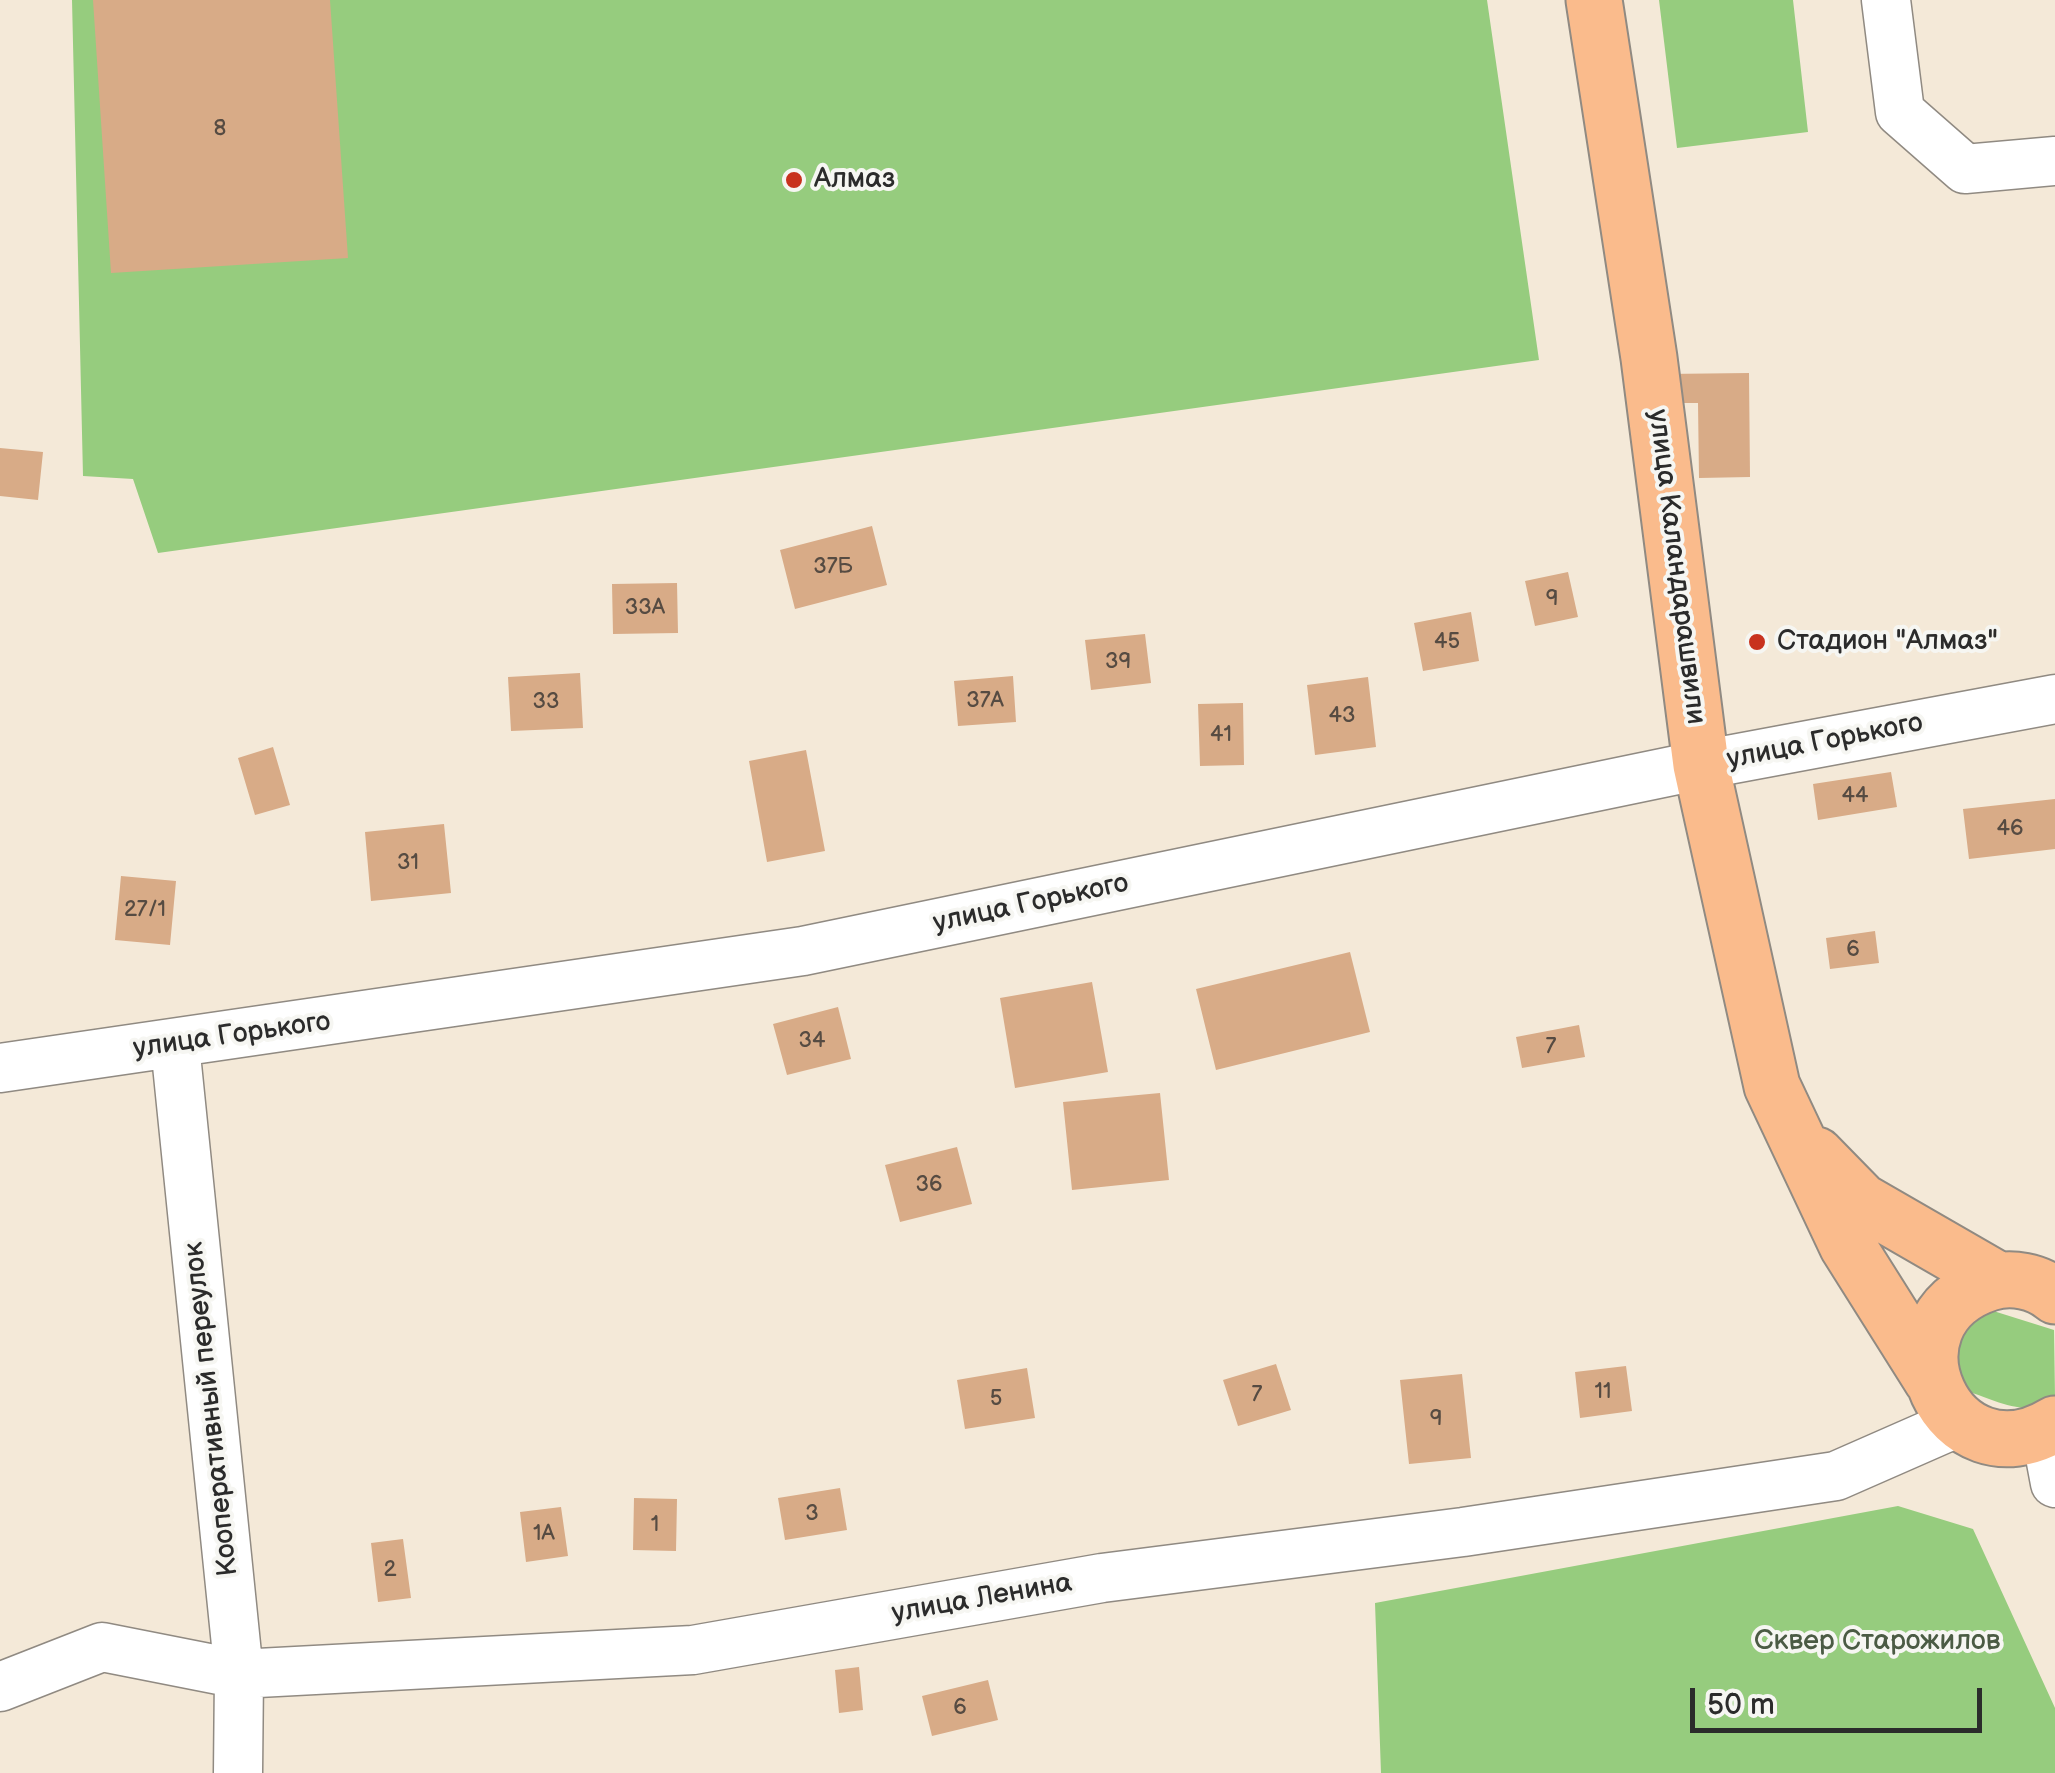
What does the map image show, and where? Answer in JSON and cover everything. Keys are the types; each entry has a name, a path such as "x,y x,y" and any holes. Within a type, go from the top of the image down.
{"main road":[{"name":"улица Каландарашвили","path":"1594,0 1649,358 1701,765 1772,1086 1788,1127 1847,1244 1945,1400"},
{"name":"улица Каландарашвили","path":"1788,1127 1861,1201 1998,1280 2024,1280 2055,1296"},
{"path":"1998,1280 1972,1288 1950,1304 1936,1327 1929,1353 1945,1400 1978,1433 2023,1438 2052,1428"}],"street":[{"path":"1886,0 1900,112 1965,169 2055,161"},
{"name":"улица Горького","path":"0,1068 803,951 1701,765 2055,699"},
{"name":"Кооперативный переулок","path":"175,1045 238,1674 238,1773"},
{"name":"улица Ленина","path":"0,1687 102,1647 238,1674 693,1650 1102,1578 1464,1532 1836,1476 1945,1400"},
{"path":"2052,1428 2055,1483"}],"green space":[{"name":"Алмаз","path":"72,0 1487,0 1539,360 158,553 133,479 83,476"},
{"path":"1659,0 1793,0 1808,132 1677,148"},
{"path":"1987,1309 2054,1330 2055,1397 2046,1404 2035,1408 2011,1406 1964,1390 1952,1342"},
{"name":"Cквер Старожилов","path":"1898,1506 1973,1529 2055,1708 2055,1773 1381,1773 1375,1603"}],"building":[{"path":"93,0 330,0 348,258 111,273"},
{"path":"1749,373 1750,477 1699,478 1698,403 1666,403 1666,374"},
{"path":"0,448 43,452 38,500 0,496"},
{"path":"872,526 887,585 795,609 780,550"},
{"path":"1568,572 1578,617 1535,626 1525,581"},
{"path":"677,583 678,633 613,634 612,584"},
{"path":"1471,612 1479,661 1423,671 1414,623"},
{"path":"1145,634 1151,683 1091,690 1085,640"},
{"path":"580,673 583,728 511,731 508,677"},
{"path":"1013,676 1016,722 958,726 954,681"},
{"path":"1368,677 1376,747 1315,755 1307,685"},
{"path":"1243,703 1244,765 1200,766 1198,704"},
{"path":"273,747 290,805 255,815 238,758"},
{"path":"806,750 825,851 767,862 749,761"},
{"path":"1891,772 1897,807 1818,820 1813,784"},
{"path":"2055,799 2055,849 1969,859 1963,809"},
{"path":"444,824 451,893 371,901 365,832"},
{"path":"121,876 176,881 170,945 115,940"},
{"path":"1875,931 1879,963 1830,969 1826,938"},
{"path":"1350,952 1370,1032 1216,1070 1196,989"},
{"path":"1092,982 1108,1072 1015,1088 1000,998"},
{"path":"838,1007 851,1059 787,1075 773,1024"},
{"path":"1579,1025 1585,1057 1522,1068 1516,1037"},
{"path":"1160,1093 1169,1180 1072,1190 1063,1102"},
{"path":"957,1147 972,1204 900,1222 885,1165"},
{"path":"1276,1364 1291,1410 1238,1426 1223,1380"},
{"path":"1626,1366 1632,1411 1580,1418 1575,1372"},
{"path":"1027,1368 1035,1418 965,1429 957,1380"},
{"path":"1462,1374 1471,1458 1409,1464 1400,1380"},
{"path":"840,1488 847,1530 785,1540 778,1498"},
{"path":"634,1498 677,1499 676,1551 633,1550"},
{"path":"561,1507 568,1556 526,1562 520,1512"},
{"path":"403,1539 411,1598 378,1602 371,1543"},
{"path":"859,1667 863,1710 839,1713 835,1670"},
{"path":"988,1680 998,1720 932,1736 922,1696"}],"place":[{"name":"Алмаз","path":"794,180"},
{"name":"Стадион \"Алмаз\"","path":"1757,642"}]}
